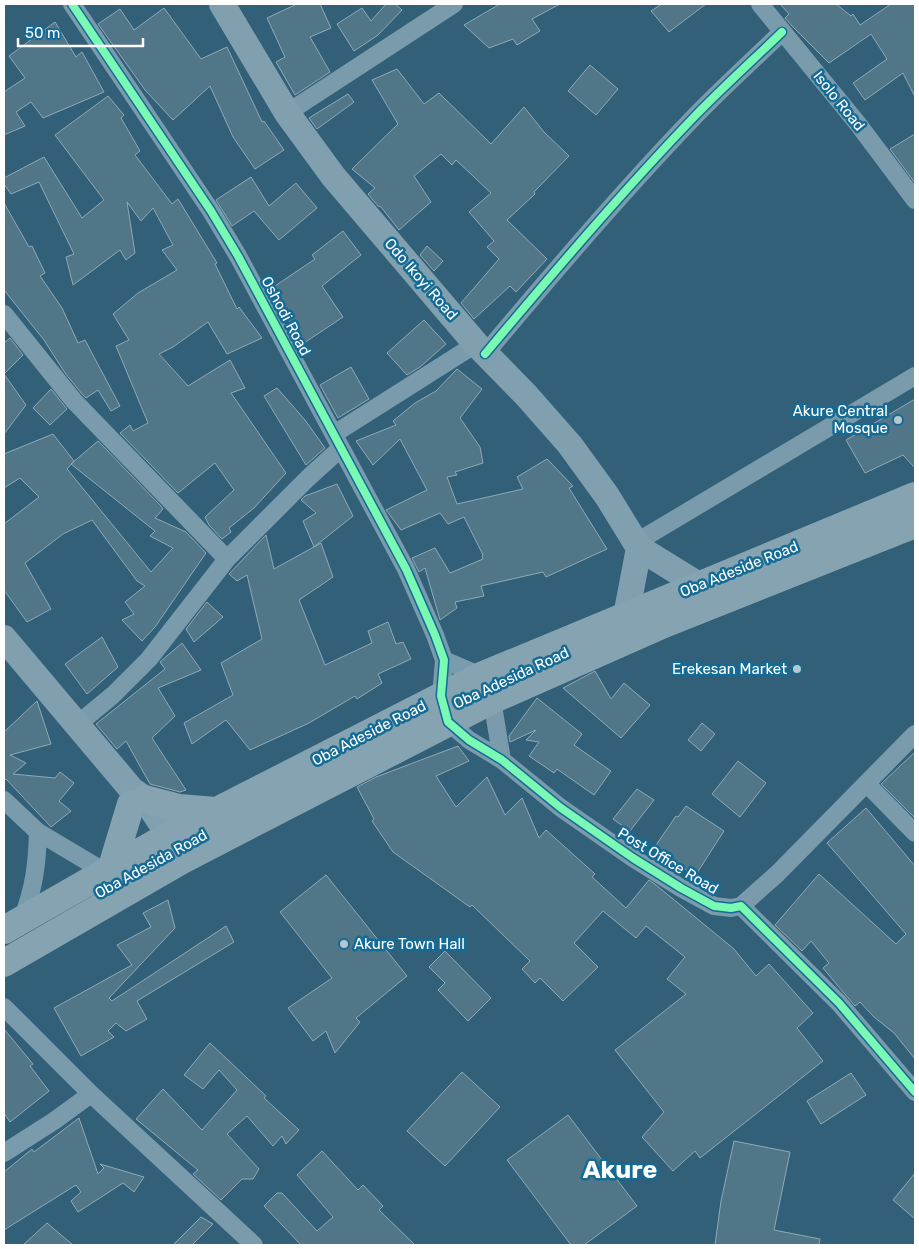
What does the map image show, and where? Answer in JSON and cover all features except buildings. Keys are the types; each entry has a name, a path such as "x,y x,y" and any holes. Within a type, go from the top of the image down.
{"main road":[{"name":"Odo Ikoyi Road","path":"222,4 287,113 332,176 480,349 526,395 570,444 637,545"},
{"name":"Oba Adeside Road","path":"13,925 163,839 442,696 487,688 626,616 915,496"},
{"name":"Oba Adesida Road","path":"4,962 177,864 448,722 487,688 664,624 915,524"},
{"path":"626,616 637,545 699,585"},
{"path":"4,638 78,724 136,798 177,864"},
{"path":"136,798 179,808 216,811"},
{"path":"108,871 136,798"}],"street":[{"name":"Oshodi Road","path":"72,4 238,256 406,569 444,660"},
{"path":"287,113 454,4"},
{"name":"Isolo Road","path":"760,4 858,124 915,200"},
{"path":"78,724 113,695 150,659 227,559 308,478 338,441 480,349 652,161 696,115 782,32"},
{"path":"4,314 74,400 227,559"},
{"path":"637,545 915,376"},
{"path":"448,722 442,696 444,660 487,688 502,760"},
{"name":"Post Office Road","path":"448,722 469,740 502,760 561,808 633,858 714,906 730,908 741,906"},
{"path":"915,734 777,874 741,906 839,1003 915,1092"},
{"path":"867,784 915,833"},
{"path":"4,800 38,832 108,871"},
{"path":"13,925 33,887 37,866 38,832"},
{"path":"4,1007 91,1094 251,1244"},
{"path":"4,1153 54,1121 91,1094"}],"cycle path":[{"path":"72,4 211,211 238,256 406,569 444,660 441,696 448,722 469,740 502,760 561,808 633,858 714,906 731,908 741,906 839,1003 915,1092"},
{"path":"485,354 640,175 715,95 782,32"}],"place":[{"name":"Akure Central Mosque","path":"898,420"},
{"name":"Erekesan Market","path":"797,669"},
{"name":"Akure Town Hall","path":"344,944"}],"district":[{"name":"Akure","path":"620,1169"}]}
